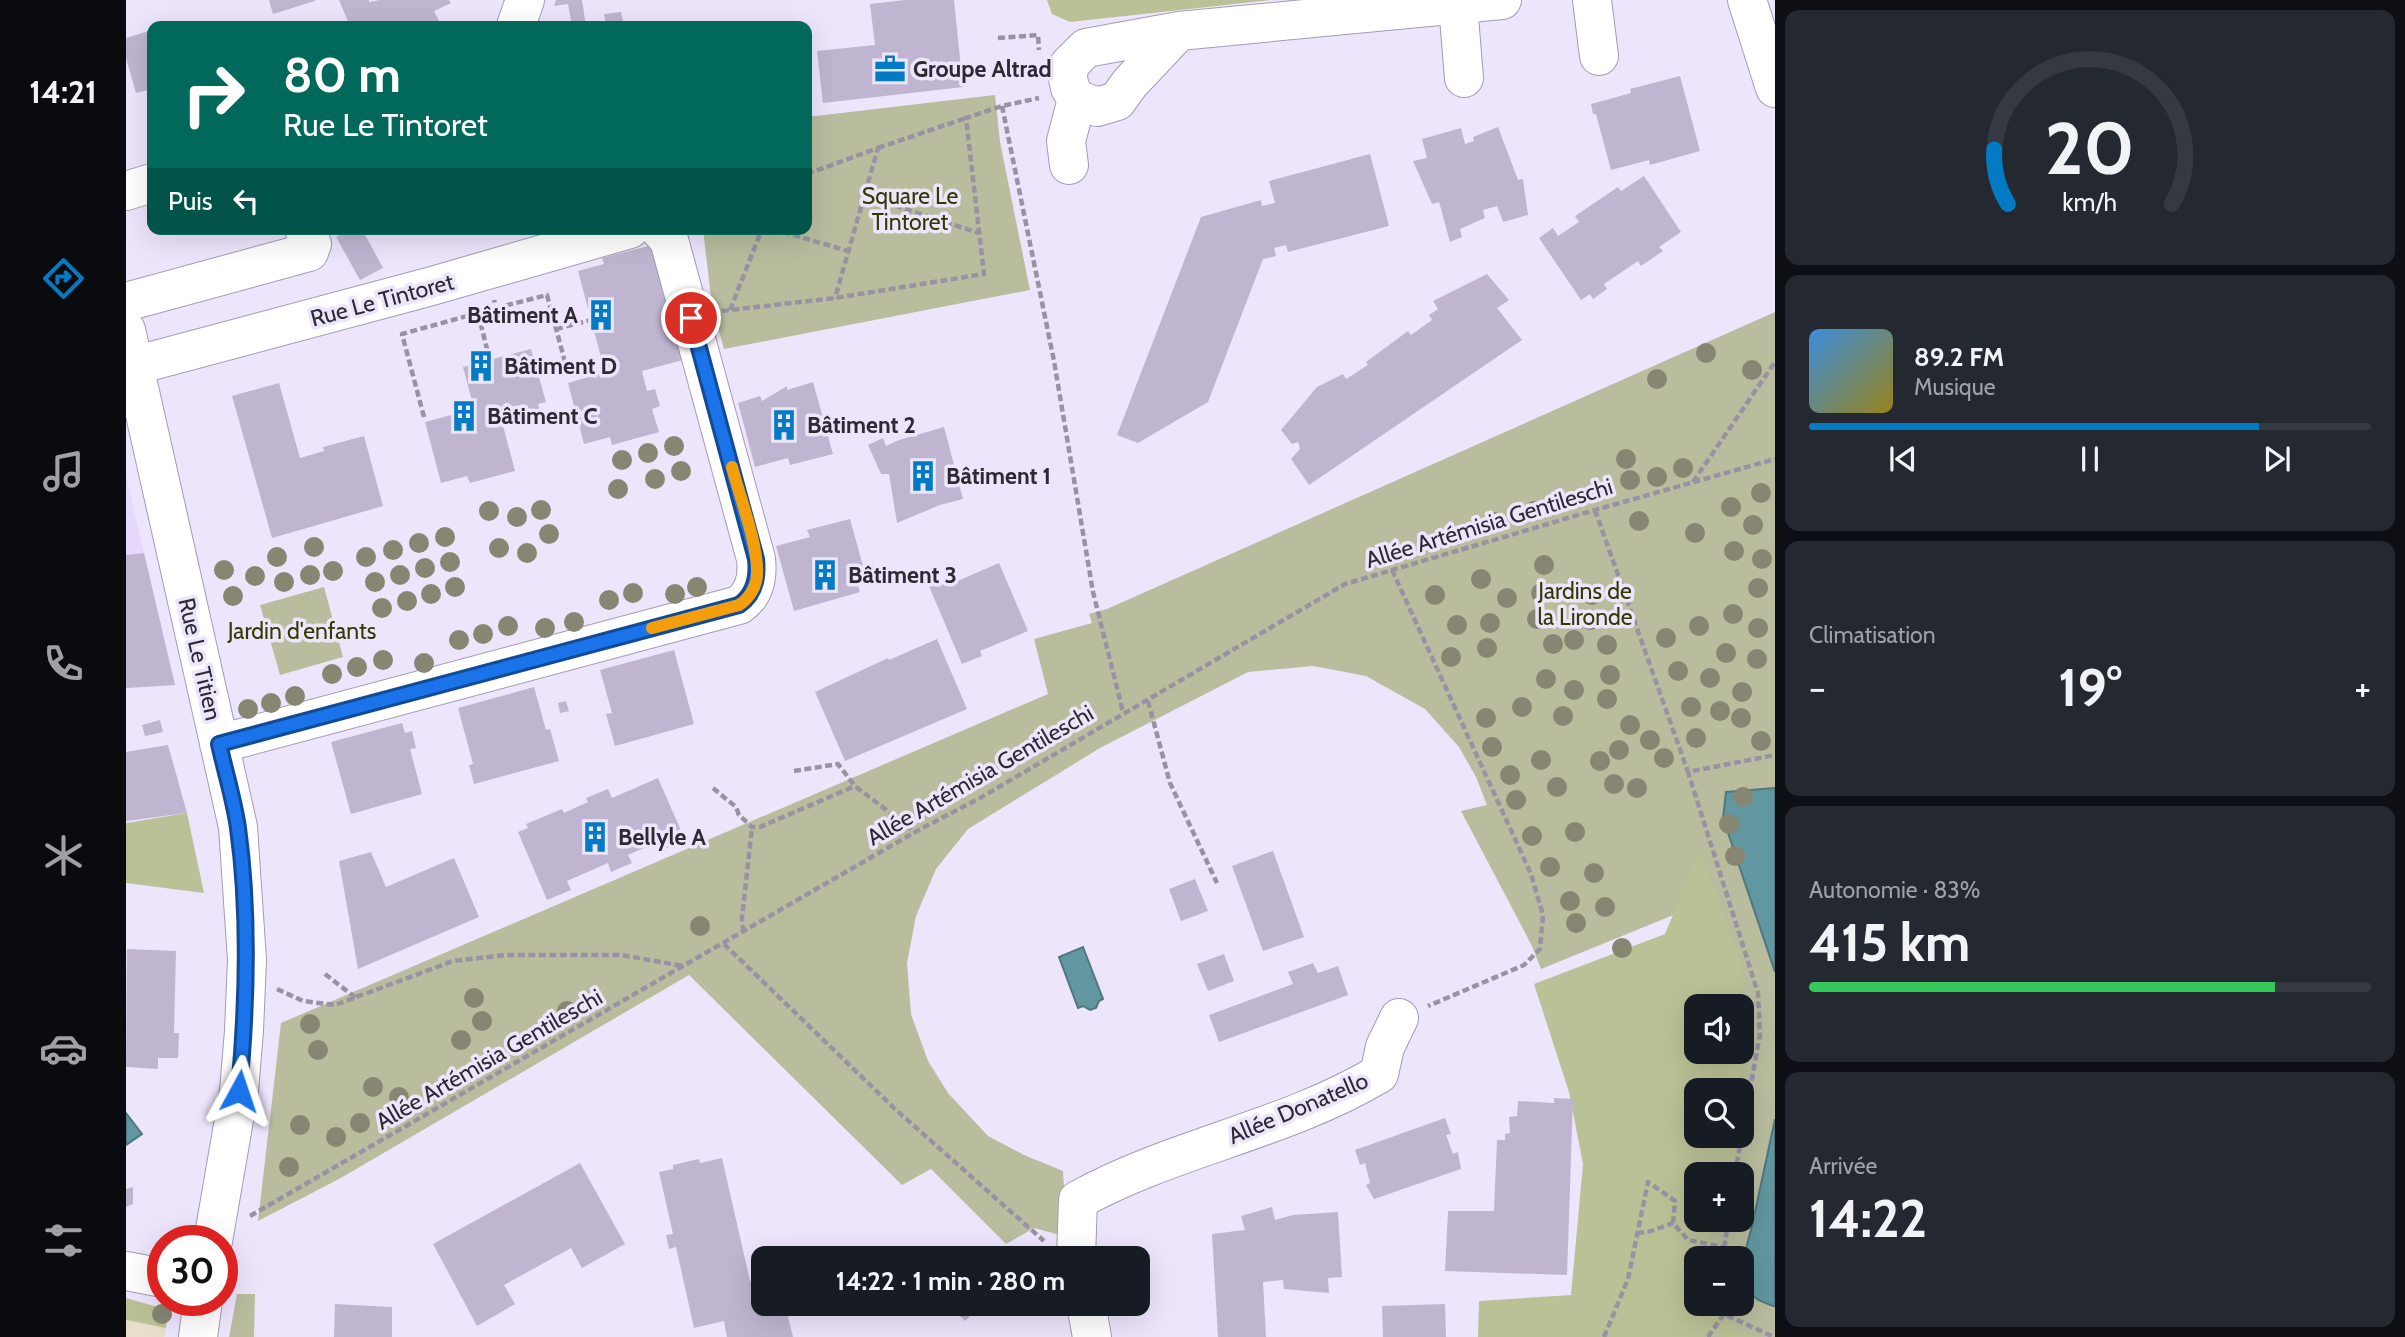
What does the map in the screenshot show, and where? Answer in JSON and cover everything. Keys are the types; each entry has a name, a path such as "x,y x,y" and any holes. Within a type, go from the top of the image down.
{"street":[{"path":"518,21 525,0"},
{"path":"1059,98 1070,88 1069,65 1086,48 1179,31 1503,0"},
{"path":"1592,0 1599,57"},
{"path":"1747,0 1775,88"},
{"path":"1458,5 1464,78"},
{"path":"1059,98 1097,107 1117,101 1130,83 1179,31"},
{"path":"1059,98 1069,165"},
{"path":"126,191 147,185"},
{"path":"126,302 309,252 312,244 307,235"},
{"name":"Rue Le Tintoret","path":"129,348 432,286 609,235"},
{"path":"219,744 746,601 758,576 756,559 669,240 664,235"},
{"name":"Rue Le Titien","path":"129,348 238,827 247,960 244,1031 239,1091 216,1225"},
{"name":"Allée Donatello","path":"1067,1246 1078,1200 1136,1171 1277,1121 1348,1092 1379,1074 1385,1047 1399,1018"},
{"path":"126,1271 147,1275"},
{"path":"198,1337 201,1316"},
{"path":"1088,1316 1092,1337"}],"path":[{"path":"998,38 1038,35 1039,57"},
{"path":"812,172 1002,106 1059,98"},
{"path":"1002,106 1054,361 1093,592 1124,713"},
{"path":"713,312 835,298 984,275 966,118"},
{"path":"835,298 878,148"},
{"path":"865,196 979,233"},
{"path":"729,310 760,235"},
{"path":"793,235 848,251"},
{"path":"424,417 402,334 478,313 495,305 547,295 569,377"},
{"path":"478,313 488,353"},
{"path":"556,329 591,320"},
{"path":"1693,482 1775,362"},
{"name":"Allée Artémisia Gentileschi","path":"243,1219 915,832 980,798 1345,584 1775,459"},
{"path":"1595,510 1688,772 1758,993 1760,1034 1737,1162"},
{"path":"1392,570 1531,874 1543,915 1540,949 1524,965 1399,1018"},
{"path":"1148,701 1170,783 1217,883"},
{"path":"1688,772 1775,755"},
{"path":"794,771 838,764 855,786 915,832"},
{"path":"713,788 736,807 739,815 752,827 760,827 855,786"},
{"path":"743,932 742,918 752,827"},
{"path":"724,944 895,1109 1056,1246"},
{"path":"273,987 303,1001 335,1005 453,961 506,956 621,955 684,966"},
{"path":"326,974 356,999"},
{"path":"1604,1337 1628,1279 1648,1182 1675,1201 1673,1223 1688,1240 1718,1246"},
{"path":"1637,1233 1673,1223"},
{"path":"1708,1337 1723,1316"},
{"path":"1728,1316 1774,1337"}],"shaded area":[{"path":"1047,0 1271,0 1070,22 1052,14"},
{"path":"126,475 144,553 175,685 126,688"},
{"path":"1775,788 1775,972 1723,818 1726,792"},
{"path":"187,813 204,893 126,883 126,823"},
{"path":"1700,850 1741,965 1741,994 1684,994 1684,1064 1741,1064 1741,1078 1684,1078 1684,1148 1741,1148 1741,1151 1737,1162 1684,1162 1684,1232 1712,1232 1707,1246 1684,1246 1684,1316 1726,1316 1734,1328 1754,1337 1478,1337 1479,1301 1571,1295 1583,1164 1569,1092 1534,984 1665,934"},
{"path":"1083,947 1103,999 1096,1008 1090,1010 1083,1006 1078,1008 1059,957"},
{"path":"126,1113 142,1134 126,1145"},
{"path":"1775,1119 1775,1306 1754,1297 1754,1246 1747,1246 1750,1232 1754,1232 1754,1217"},
{"path":"126,1298 147,1304 147,1316 167,1316 166,1328 126,1320"},
{"path":"126,1320 166,1328 164,1337 126,1337"}],"green space":[{"name":"Square Le Tintoret","path":"995,95 1000,142 1030,290 724,349 712,306 704,235 812,235 812,116"},
{"name":"Jardins de la Lironde","path":"1775,312 1775,1337 1580,1337 1684,1176 1684,1232 1754,1232 1754,1162 1693,1162 1702,1148 1754,1148 1754,1078 1714,1078 1714,1064 1754,1064 1754,994 1736,994 1698,905 1541,969 1532,946 1461,811 1487,805 1476,777 1459,747 1425,709 1366,676 1313,666 1248,672 1100,748 968,829 936,869 916,916 907,963 911,1014 928,1061 948,1093 988,1136 1063,1171 1067,1237 1034,1228 1006,1244 931,1169 902,1185 689,975 339,1179 258,1221 281,1023 1048,694 1034,639 1092,623 1089,614 1107,609"},
{"name":"Jardin d'enfants","path":"324,587 343,657 280,675 260,605"},
{"path":"238,1294 255,1294 254,1337 229,1337 233,1316 238,1316"}],"building":[{"path":"269,0 315,0 315,1 273,14"},
{"path":"339,0 449,0 451,3 434,11 439,21 348,21"},
{"path":"556,0 582,0 585,21 571,21 568,4 554,6"},
{"name":"Groupe Altrad","path":"905,0 954,0 963,87 823,103 817,51 875,45 870,4"},
{"path":"621,12 623,21 605,21 604,14"},
{"path":"147,32 147,90 136,93 126,58 126,38"},
{"path":"1680,76 1700,151 1650,165 1649,160 1611,170 1591,104 1631,93 1630,89"},
{"path":"1498,127 1518,180 1523,179 1528,215 1503,222 1497,206 1483,210 1485,218 1460,229 1462,237 1450,242 1439,202 1432,204 1413,161 1427,158 1422,139 1461,128 1465,144 1474,141 1473,137"},
{"path":"1370,154 1389,226 1288,252 1286,245 1274,248 1276,256 1263,259 1208,402 1138,443 1117,435 1201,217 1261,200 1262,206 1275,203 1269,181"},
{"path":"1644,176 1681,232 1659,247 1663,251 1641,266 1638,261 1604,284 1607,289 1593,299 1590,294 1581,300 1539,238 1553,228 1558,236 1579,222 1575,216 1618,187 1621,191"},
{"path":"365,235 383,268 360,280 336,237"},
{"path":"652,245 683,360 642,371 647,391 655,389 660,406 652,409 659,432 612,445 610,437 584,444 568,383 605,372 578,271 604,264 602,258"},
{"path":"1487,274 1509,300 1497,308 1522,340 1309,485 1291,459 1300,449 1298,442 1292,444 1281,430 1317,387 1343,374 1346,379 1368,365 1366,362 1408,331 1411,335 1432,320 1429,315 1438,309 1433,301"},
{"path":"531,349 546,402 538,404 540,412 502,422 515,471 470,483 467,476 441,483 425,422 474,409 463,367"},
{"name":"Bâtiment 2","path":"813,382 833,454 790,465 788,458 755,467 738,403 760,396 762,401 787,386 787,390"},
{"path":"279,383 300,458 324,451 323,447 364,436 383,506 272,538 232,396"},
{"name":"Bâtiment 1","path":"944,427 963,499 940,505 897,523 889,474 881,474 868,445 883,438 886,446"},
{"name":"Bâtiment 3","path":"850,519 863,566 873,564 878,581 858,586 860,592 794,611 776,546 810,537 807,530"},
{"path":"144,553 175,685 126,688 126,555"},
{"path":"999,563 1028,631 980,651 982,656 962,664 929,586 944,583 946,586"},
{"path":"937,639 967,709 845,761 815,692"},
{"path":"674,650 694,724 615,746 606,714 612,713 600,670"},
{"path":"534,687 546,730 550,729 559,761 474,784 469,765 473,764 458,708"},
{"path":"566,701 569,711 560,713 558,703"},
{"path":"160,720 163,732 145,736 142,725"},
{"path":"402,723 405,733 412,731 416,748 410,749 422,794 351,814 331,742"},
{"path":"168,745 187,813 126,821 126,752"},
{"name":"Bellyle A","path":"658,778 685,840 662,850 658,842 628,855 632,863 611,872 608,863 567,881 571,890 547,900 518,832 528,828 526,824 562,809 564,813 588,802 586,798 608,789 612,798"},
{"path":"1273,851 1304,937 1263,951 1232,866"},
{"path":"371,852 386,887 454,858 479,917 358,969 339,861"},
{"path":"1195,879 1208,911 1181,921 1169,889"},
{"path":"127,949 176,951 174,1033 179,1033 178,1058 158,1058 158,1069 126,1067"},
{"path":"1224,954 1234,981 1208,991 1197,964"},
{"path":"1313,963 1318,973 1338,966 1348,995 1219,1042 1209,1015 1293,984 1288,972"},
{"path":"1554,1098 1573,1099 1567,1275 1445,1271 1448,1211 1494,1211 1497,1140 1505,1140 1505,1134 1510,1133 1509,1117 1517,1116 1518,1101 1554,1103"},
{"path":"1445,1118 1451,1134 1446,1135 1453,1154 1458,1152 1461,1169 1374,1199 1366,1185 1370,1183 1365,1163 1360,1165 1355,1150"},
{"path":"722,1158 751,1281 751,1316 788,1316 793,1337 727,1337 724,1321 694,1328 676,1247 669,1249 666,1235 673,1234 659,1172 673,1169 673,1165 699,1159 700,1163"},
{"path":"580,1163 625,1244 582,1268 571,1248 504,1285 515,1304 477,1326 433,1244"},
{"path":"133,1187 133,1204 126,1207 126,1189"},
{"path":"1272,1207 1275,1220 1293,1215 1338,1212 1342,1277 1328,1278 1329,1293 1284,1289 1283,1280 1263,1282 1266,1337 1218,1337 1212,1234 1245,1230 1241,1216"},
{"path":"335,1304 392,1307 392,1337 334,1337"},
{"path":"1445,1304 1446,1337 1383,1337 1382,1306"}],"slow traffic":[{"path":"652,628 739,605 746,601 751,592 758,576 756,559 732,467"}],"place":[{"name":"Groupe Altrad","path":"890,69"},
{"name":"Bâtiment A","path":"601,315"},
{"name":"Bâtiment D","path":"481,366"},
{"name":"Bâtiment C","path":"464,416"},
{"name":"Bâtiment 2","path":"784,425"},
{"name":"Bâtiment 1","path":"923,476"},
{"name":"Bâtiment 3","path":"825,575"},
{"name":"Bellyle A","path":"595,837"}],"route":[{"path":"239,1091 247,960 238,827 219,744 746,601 758,576 756,559 691,318"}]}
